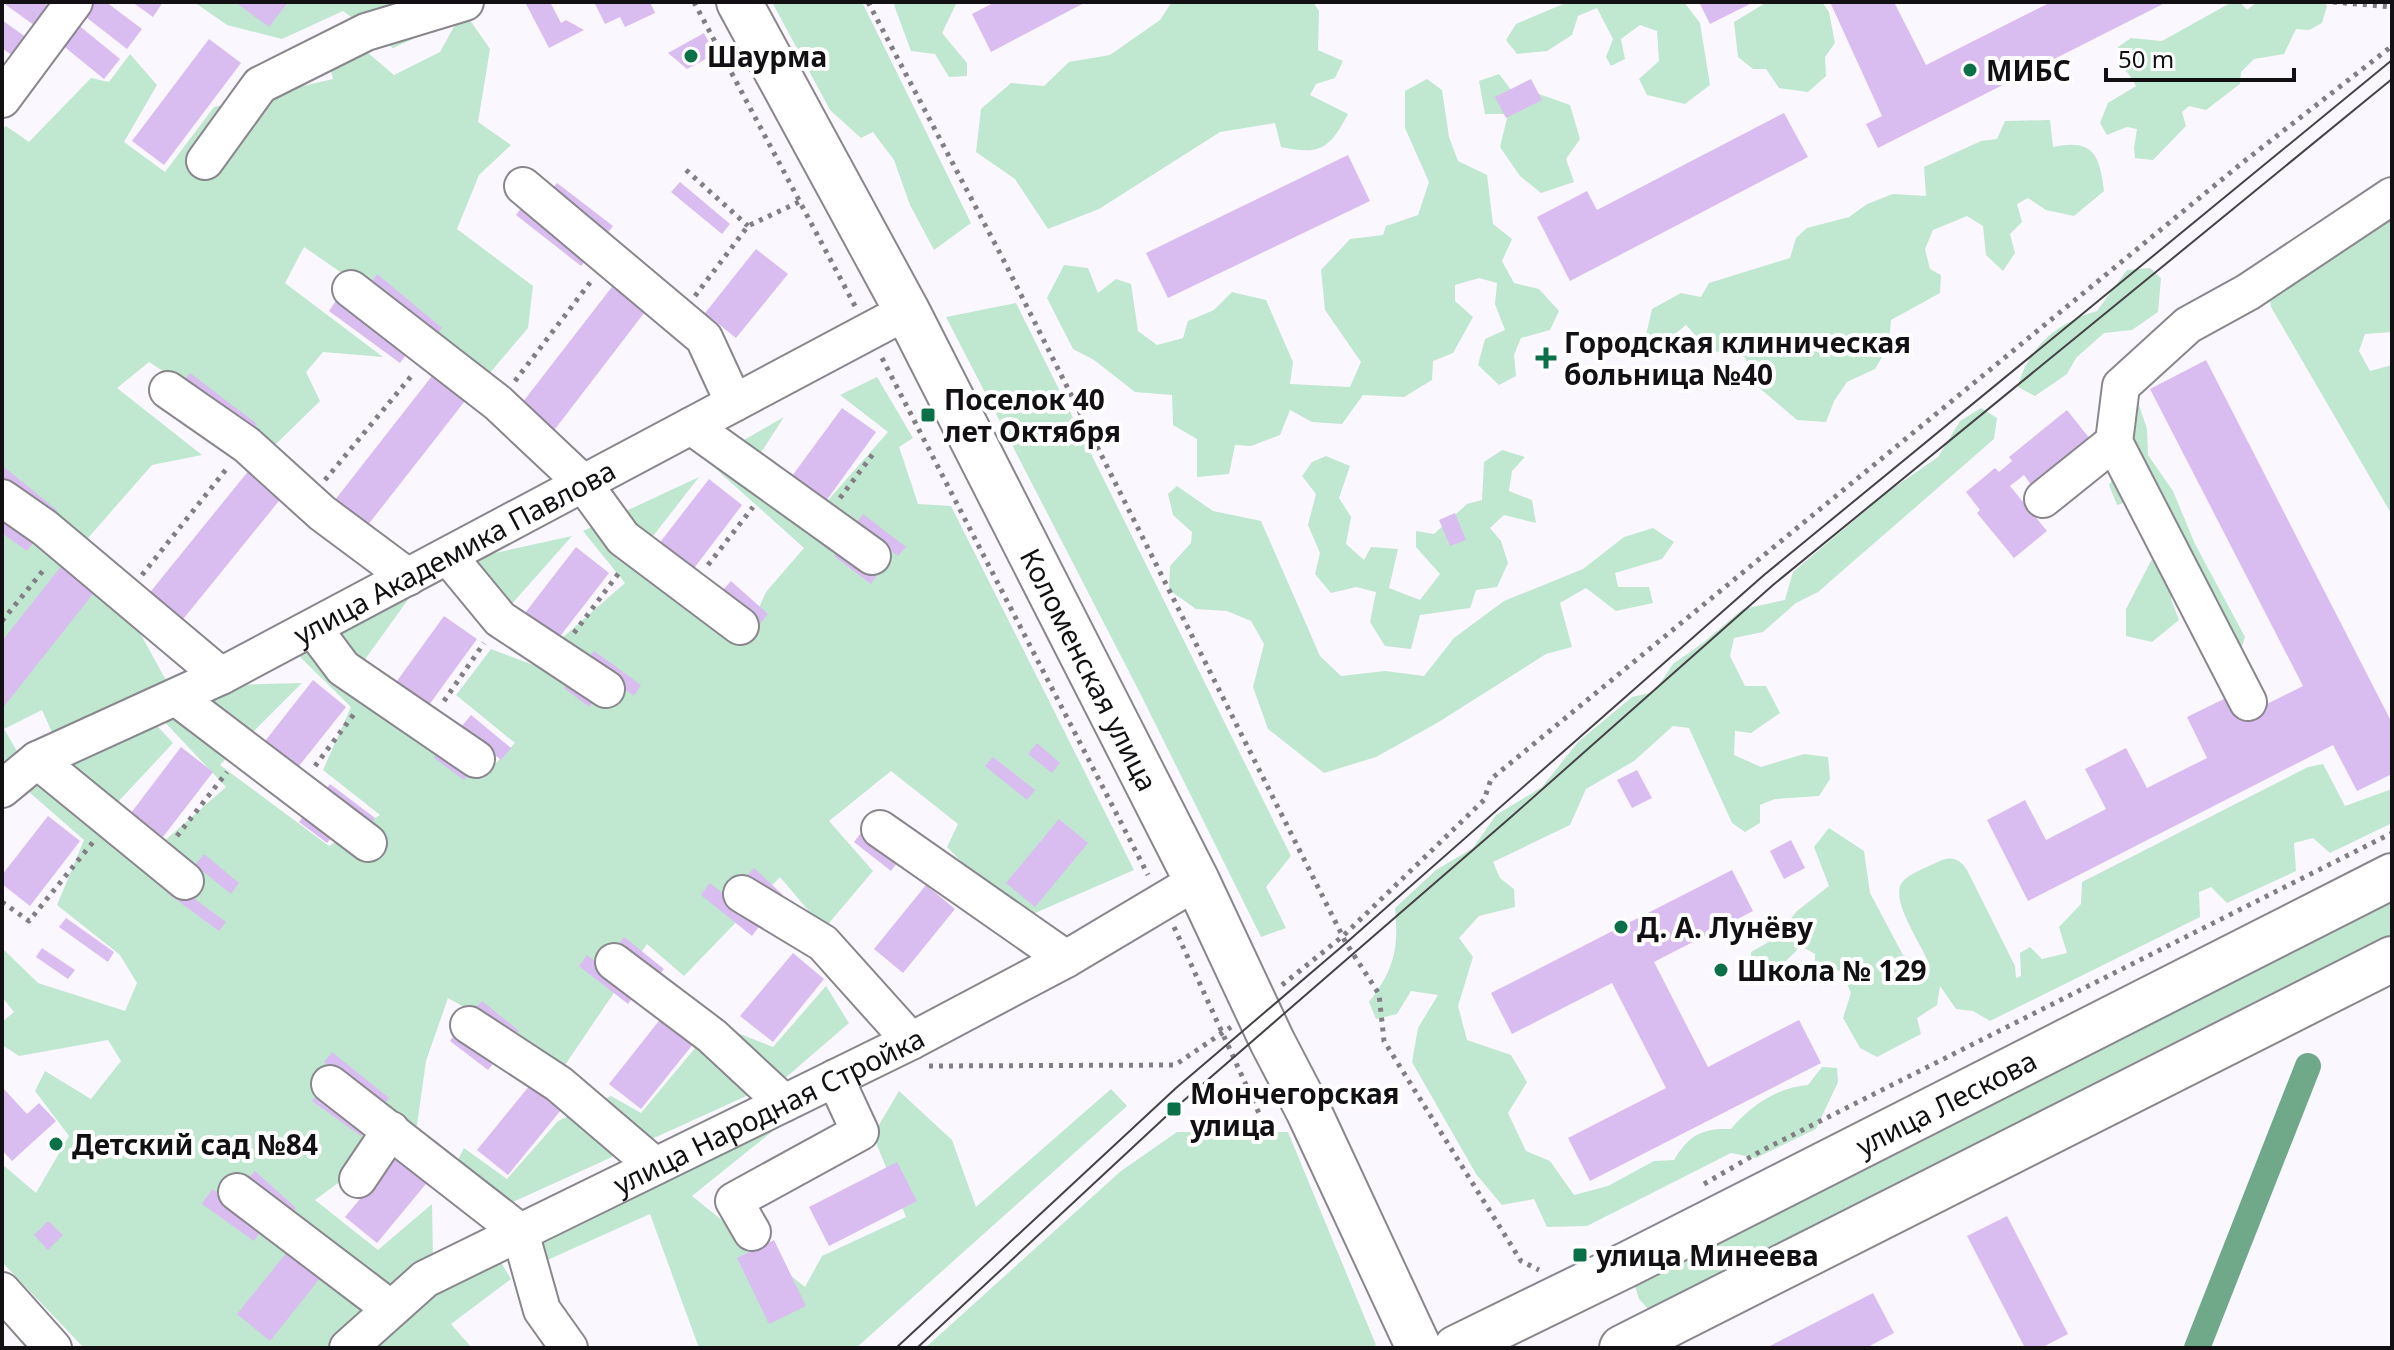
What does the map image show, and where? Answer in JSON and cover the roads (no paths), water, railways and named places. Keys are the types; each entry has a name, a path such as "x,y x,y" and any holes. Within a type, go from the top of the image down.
{"main road":[{"name":"Коломенская улица","path":"739,2 819,193 907,311 1180,891 1256,1006 1419,1348"},
{"name":"улица Лескова","path":"1456,1348 1534,1320 2392,876"},
{"path":"1622,1348 2392,959"}],"street":[{"path":"7,79 74,2"},
{"path":"205,161 260,85 366,32 465,2"},
{"path":"523,186 704,338 734,403"},
{"path":"2248,702 2114,442 2121,386 2188,325 2248,292 2392,196"},
{"path":"351,289 498,403 583,483 623,538 740,626"},
{"name":"улица Академика Павлова","path":"2,789 37,760 221,676 907,311"},
{"path":"168,390 247,445 308,500 408,577"},
{"path":"691,426 872,556"},
{"path":"2043,499 2114,442"},
{"path":"2,498 65,545 221,676"},
{"path":"448,556 500,619 606,689"},
{"path":"313,628 343,668 476,759"},
{"path":"176,697 368,843"},
{"path":"37,760 172,870"},
{"path":"880,829 1066,959"},
{"name":"улица Народная Стройка","path":"362,1344 391,1309 425,1279 835,1078 913,1054 1180,891"},
{"path":"742,894 823,943 913,1054"},
{"path":"614,962 712,1036 784,1103"},
{"path":"469,1025 559,1084 655,1166"},
{"path":"752,1232 734,1201 860,1132 835,1078"},
{"path":"330,1084 520,1232 542,1310 569,1348"},
{"path":"358,1179 391,1130"},
{"path":"237,1192 391,1309"},
{"path":"2,1291 53,1348"}],"waterway":[{"path":"2197,1348 2308,1066"}],"tram line":[{"path":"896,1348 1176,1088 1346,943 1764,575 2392,60"},
{"path":"917,1348 1174,1109 1773,585 2392,79"}],"place":[{"name":"Шаурма","path":"691,56"},
{"name":"МИБС","path":"1970,70"},
{"name":"Городская клиническая больница №40","path":"1546,358"},
{"name":"Поселок 40 лет Октября","path":"928,415"},
{"name":"Д. А. Лунёву","path":"1621,927"},
{"name":"Школа № 129","path":"1721,970"},
{"name":"Мончегорская улица","path":"1174,1109"},
{"name":"Детский сад №84","path":"56,1144"},
{"name":"улица Минеева","path":"1580,1255"}]}
